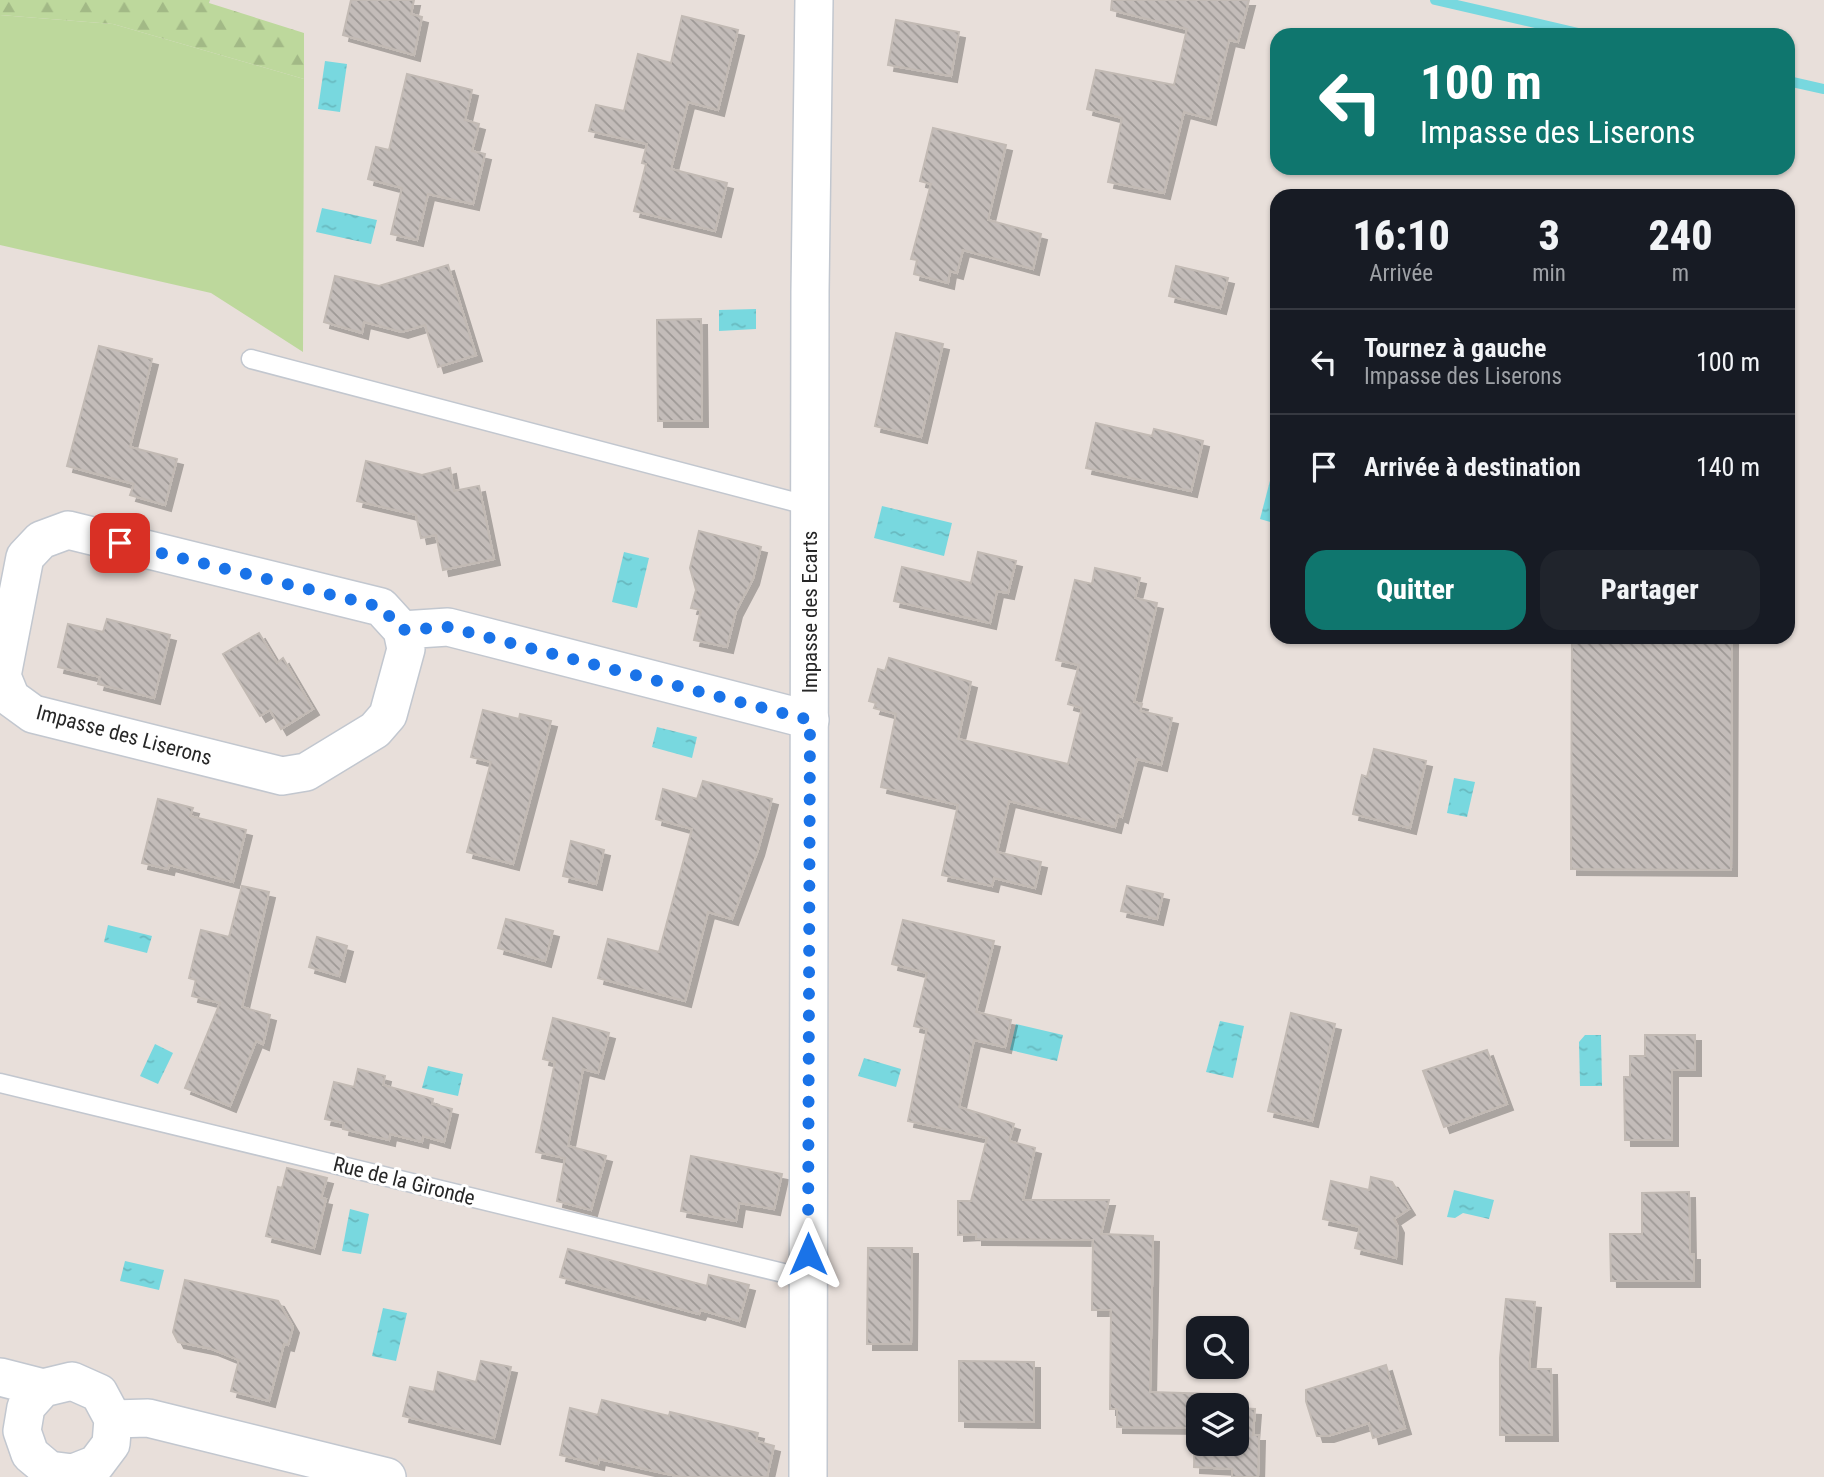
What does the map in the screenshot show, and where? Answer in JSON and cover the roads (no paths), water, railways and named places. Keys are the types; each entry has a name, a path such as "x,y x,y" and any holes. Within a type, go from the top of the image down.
{"street":[{"name":"Impasse des Ecarts","path":"808,1477 810,292 814,0"},
{"name":"Impasse des Liserons","path":"68,530 381,607 402,630 406,649 388,715 374,730 306,772 282,776 33,714 11,698 2,676 25,557 41,540 68,530"},
{"path":"402,630 448,627 810,720"},
{"path":"0,1377 43,1388 72,1381 99,1393 113,1419 111,1444 96,1464 73,1473 49,1470 30,1454 22,1431 26,1407 43,1388"},
{"path":"113,1419 148,1418 387,1477"}],"lane":[{"path":"251,359 810,506"},
{"name":"Rue de la Gironde","path":"0,1083 808,1279"}],"water":[{"path":"325,61 347,64 340,112 318,109"},
{"path":"322,208 377,220 371,244 316,232"},
{"path":"756,309 756,329 719,331 719,310"},
{"path":"1270,481 1270,522 1260,519"},
{"path":"882,506 952,523 944,556 874,538"},
{"path":"624,552 649,558 637,608 612,602"},
{"path":"657,727 697,737 692,758 652,747"},
{"path":"1454,778 1475,782 1467,817 1447,813"},
{"path":"108,925 152,936 147,953 104,942"},
{"path":"1220,1021 1244,1026 1233,1078 1206,1072"},
{"path":"1016,1024 1063,1035 1057,1061 1010,1050"},
{"path":"1585,1035 1601,1035 1602,1086 1580,1086 1579,1042"},
{"path":"155,1044 173,1053 158,1084 140,1076"},
{"path":"864,1058 901,1069 896,1087 858,1076"},
{"path":"428,1066 463,1074 458,1096 422,1088"},
{"path":"1454,1190 1494,1200 1489,1219 1463,1213 1455,1218 1447,1217"},
{"path":"350,1209 369,1214 361,1254 342,1251"},
{"path":"125,1261 164,1270 159,1290 120,1281"},
{"path":"383,1308 407,1313 396,1361 372,1356"}],"waterway":[{"path":"1435,0 1557,28"},
{"path":"1795,83 1824,89"}]}
